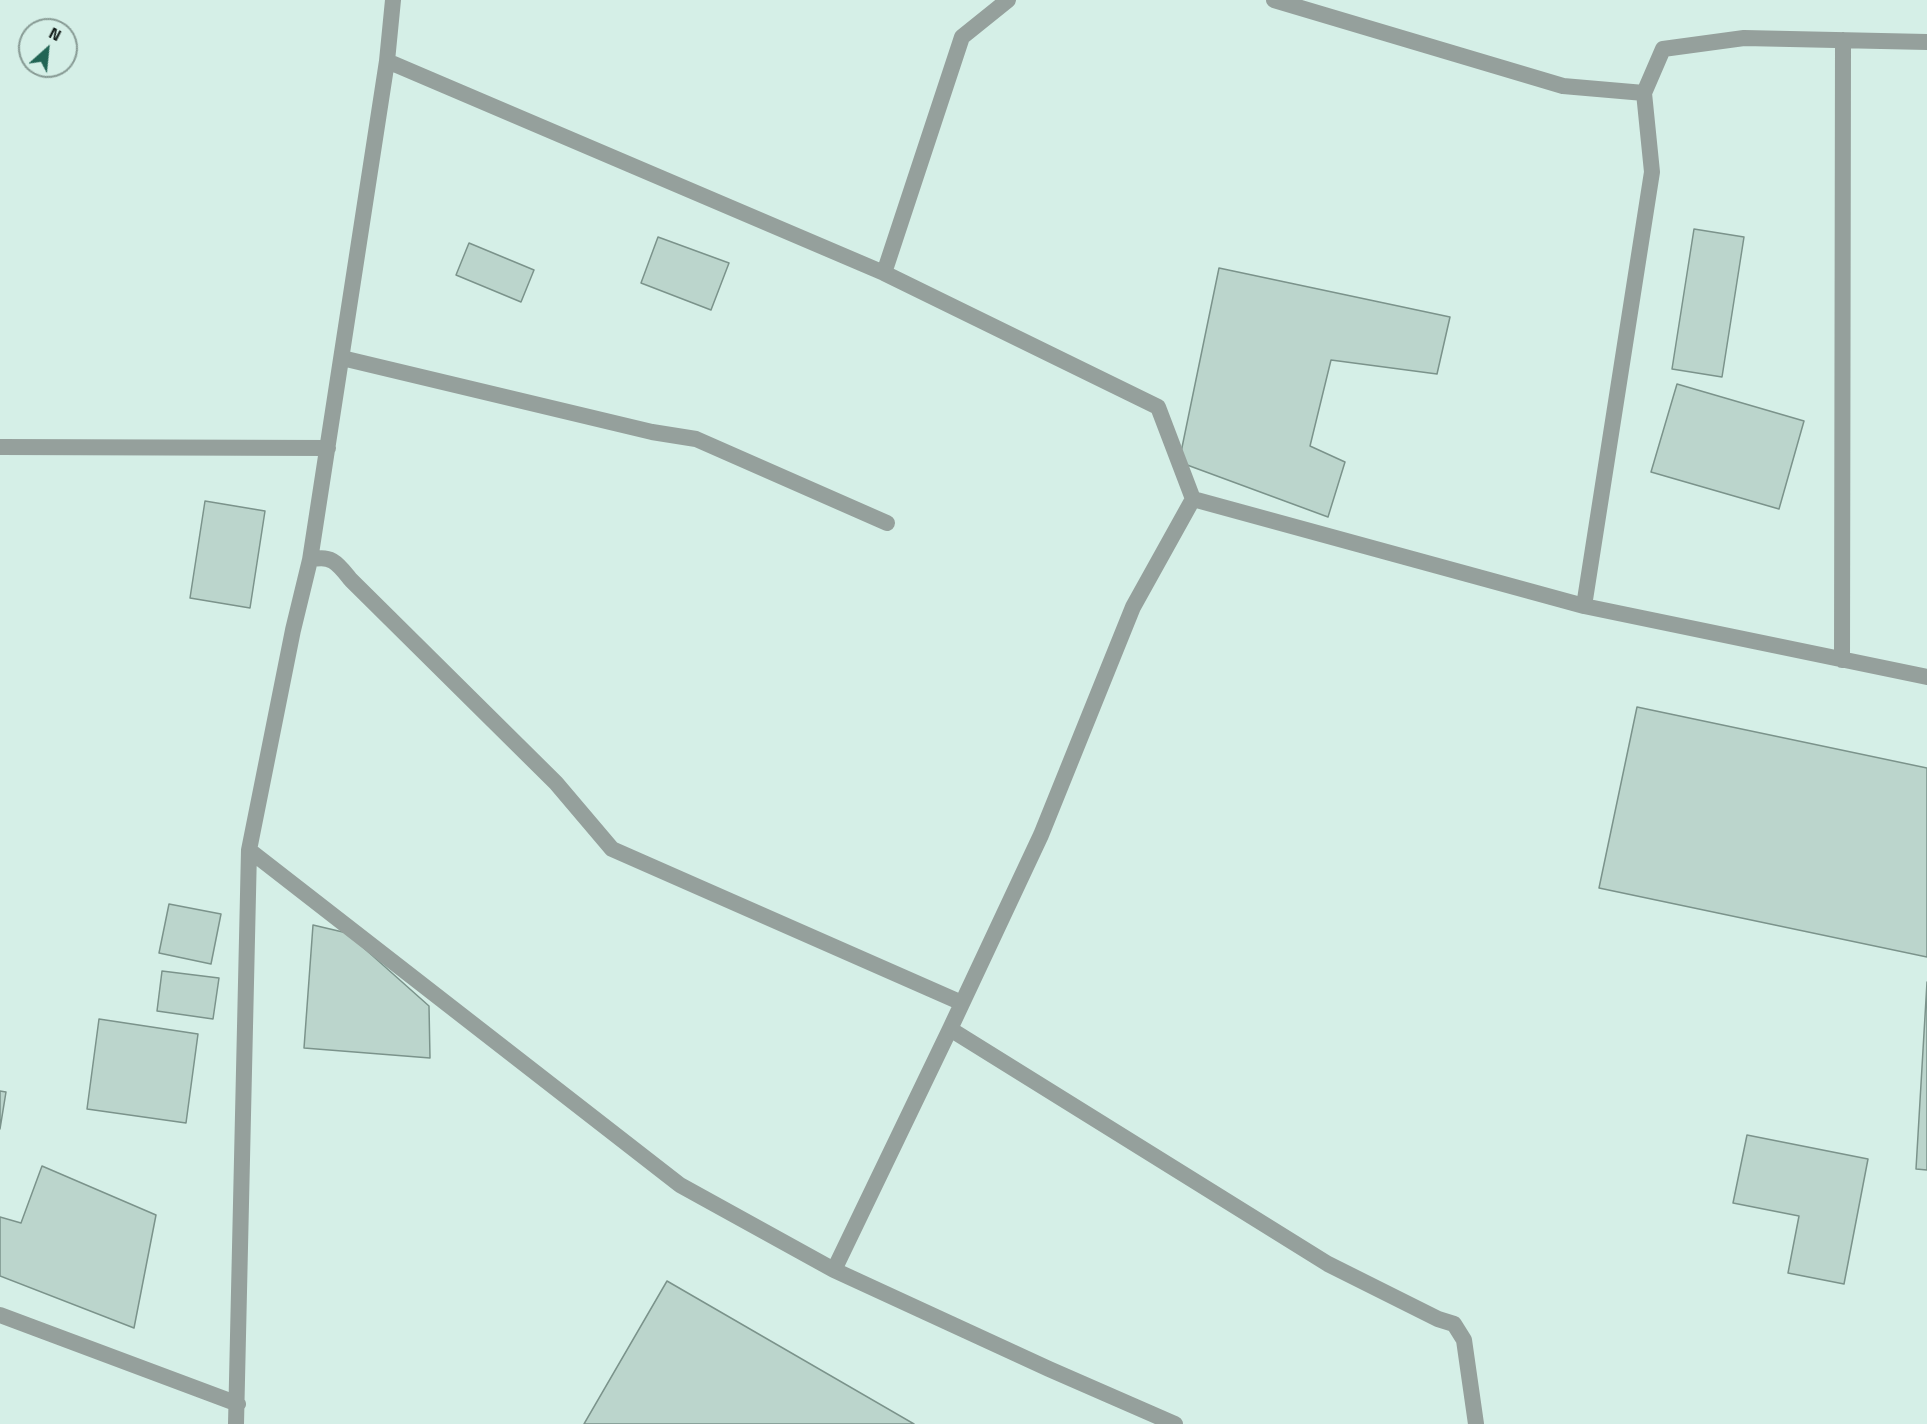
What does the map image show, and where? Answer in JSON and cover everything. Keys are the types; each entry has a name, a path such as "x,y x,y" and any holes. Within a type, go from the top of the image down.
{"street":[{"path":"236,1424 249,850 293,630 310,560 387,61 393,0"},
{"path":"884,273 962,37 1008,0"},
{"path":"1274,0 1563,86 1644,93"},
{"path":"1584,606 1652,172 1644,93 1663,50 1744,38 1927,42"},
{"path":"1842,660 1843,40"},
{"path":"387,61 884,273 1158,407 1193,499 1133,607 1041,835 834,1270"},
{"path":"342,358 652,432 696,440 887,523"},
{"path":"0,447 328,448"},
{"path":"1193,499 1584,606 1927,676"},
{"path":"310,560 322,557 337,562 351,580 556,783 612,849 962,1003"},
{"path":"249,850 680,1185 834,1270 1175,1424"},
{"path":"950,1029 1328,1264 1454,1324 1464,1340 1476,1424"},
{"path":"0,1315 238,1404"}],"building":[{"path":"1694,229 1744,237 1722,377 1672,369"},
{"path":"658,237 729,263 711,310 641,283"},
{"path":"469,243 534,270 521,302 456,275"},
{"path":"1219,268 1450,317 1437,374 1331,360 1310,446 1345,462 1328,517 1179,462"},
{"path":"1677,384 1804,421 1779,509 1651,472"},
{"path":"205,501 265,511 250,608 190,598"},
{"path":"1637,707 1927,768 1927,957 1599,888"},
{"path":"169,904 221,914 211,964 159,953"},
{"path":"313,925 347,933 429,1006 430,1058 304,1048"},
{"path":"162,971 219,978 213,1019 157,1011"},
{"path":"1927,982 1927,1170 1916,1169"},
{"path":"99,1019 198,1034 186,1123 87,1109"},
{"path":"0,1091 6,1092 0,1129"},
{"path":"1747,1135 1868,1159 1844,1284 1788,1273 1799,1216 1733,1203"},
{"path":"42,1166 156,1215 134,1328 0,1276 0,1217 21,1223"},
{"path":"667,1281 914,1424 584,1424"}]}
